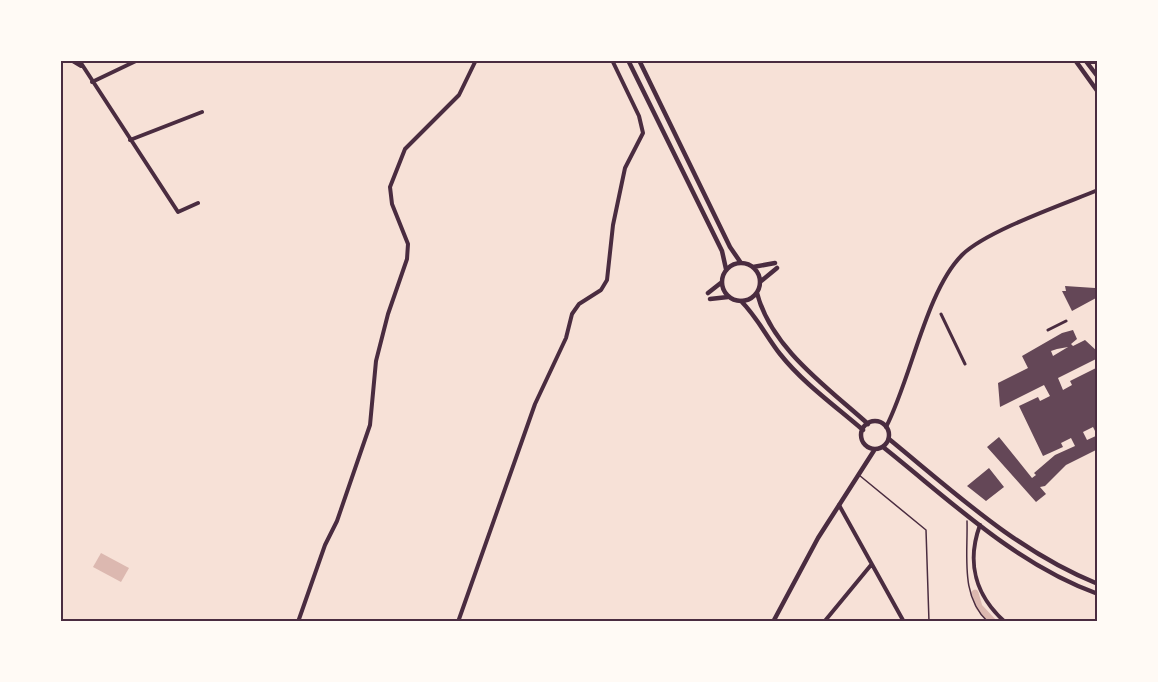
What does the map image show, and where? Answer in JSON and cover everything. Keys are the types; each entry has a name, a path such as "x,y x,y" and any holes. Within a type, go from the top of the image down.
{"street":[{"path":"71,60 82,66"},
{"path":"79,60 178,212 198,203"},
{"path":"92,82 138,60"},
{"path":"298,622 325,545 337,521 370,425 376,361 388,314 407,259 408,244 390,196 393,179 405,150 459,95 476,60"},
{"path":"458,622 536,404 566,338 572,314 579,304 601,290 607,280 613,225 625,168 643,133 639,116 612,60"},
{"path":"628,60 722,251 726,269 722,282 708,293"},
{"path":"639,60 730,247 741,263 753,267 776,266 760,282 757,293 762,312 787,347 811,374 868,424"},
{"path":"1075,60 1098,92"},
{"path":"1086,61 1098,62"},
{"path":"1086,61 1098,76"},
{"path":"130,140 202,112"},
{"path":"1098,190 986,238 962,255 933,305 904,389 886,427 889,440 1011,538 1062,568 1098,584"},
{"path":"726,269 741,263"},
{"path":"753,267 760,282"},
{"path":"722,282 729,297"},
{"path":"741,301 750,299 757,293"},
{"path":"710,299 729,297 741,301 755,315 779,353 804,380 863,430"},
{"path":"941,314 965,364"},
{"path":"1048,330 1066,321"},
{"path":"874,449 863,441 863,430 868,424 877,422 886,427"},
{"path":"772,622 839,504 874,449 883,447 889,440"},
{"path":"883,447 980,525 1033,563 1098,594"},
{"path":"839,504 904,622"},
{"path":"980,525 974,545 978,583 986,604 1005,622"},
{"path":"824,622 872,564"}],"lane":[{"path":"858,475 926,530 929,622"}],"path":[{"path":"966,514 968,585 973,604 988,622"}],"shaded area":[{"path":"101,553 129,568 121,582 93,567"}],"building":[{"path":"1065,286 1095,288 1096,298 1072,311 1062,291 1066,291"},
{"path":"1073,330 1077,339 1071,344 1073,346 1085,340 1098,352 1098,358 1058,378 1063,390 1072,385 1070,381 1096,368 1095,365 1098,364 1098,429 1095,431 1093,427 1083,432 1087,440 1098,435 1098,449 1066,465 1045,486 1040,487 1046,494 1036,502 987,447 999,437 1032,478 1036,475 1034,473 1055,455 1075,446 1071,438 1061,443 1063,447 1043,456 1019,406 1038,397 1040,401 1050,396 1044,385 1000,407 998,383 1028,368 1022,356 1062,333","holes":["1068,347 1053,356 1051,351"]},
{"path":"989,468 1004,487 986,501 967,486"}],"waterway":[{"path":"975,593 979,607 993,622"}]}
